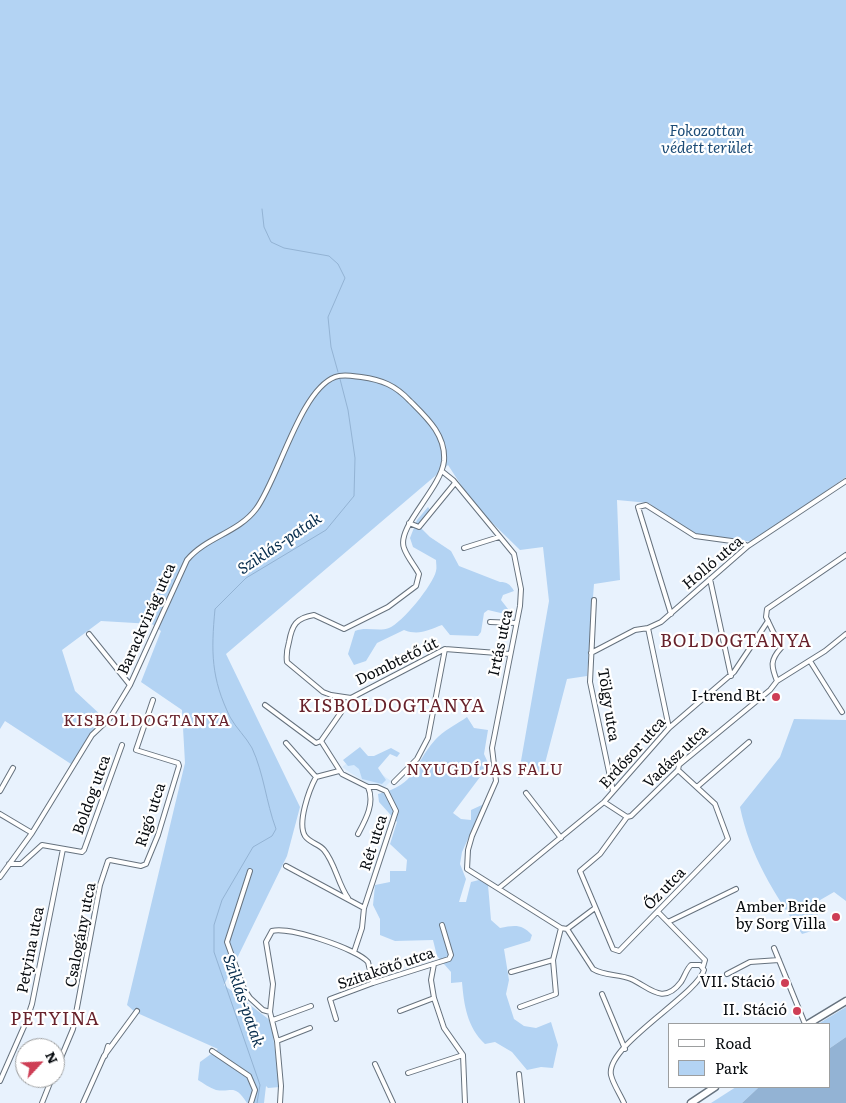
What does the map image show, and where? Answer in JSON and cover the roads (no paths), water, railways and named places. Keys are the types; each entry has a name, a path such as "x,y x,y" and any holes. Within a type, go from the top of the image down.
{"main road":[{"path":"808,1023 846,1001"},
{"path":"691,1103 714,1088"}],"street":[{"name":"Barackvirág utca","path":"0,876 32,832 92,735 110,718 130,685 186,560 203,545 234,530 256,510 300,418 316,393 333,378 343,375 377,379 398,388 438,432 444,450 442,472"},
{"name":"Irtás utca","path":"442,472 455,483 514,554 519,574 520,606 492,748 496,781 472,836 468,850 467,869 499,888"},
{"name":"Dombtető út","path":"442,472 434,489 409,523 402,540 404,548 420,574 416,586 388,607 344,629 314,615 298,620 291,629 286,656 290,666 324,692 332,696 351,698 445,650 510,654"},
{"name":"Holló utca","path":"591,652 635,630 648,628 671,614 748,546 846,481"},
{"path":"409,523 419,527 455,483"},
{"path":"671,614 638,507 646,505 695,536 740,542 748,546"},
{"path":"464,548 499,537"},
{"name":"Erdősor utca","path":"499,888 604,802 669,728 731,676 768,621 765,612 767,609 846,555"},
{"path":"710,579 731,676"},
{"name":"Tölgy utca","path":"594,600 590,682 613,791"},
{"path":"768,621 781,648 773,657 771,665 777,681"},
{"path":"490,622 516,624"},
{"path":"648,628 669,728"},
{"path":"89,634 130,685"},
{"name":"Vadász utca","path":"595,908 580,871 600,854 627,817 631,816 678,770 679,765 698,747 770,690 777,681 810,661 846,634"},
{"path":"394,782 417,759 428,738 445,650"},
{"path":"810,661 842,712"},
{"path":"266,705 316,744 321,741 351,698"},
{"name":"Rigó utca","path":"110,860 141,866 146,864 158,835 178,766 178,763 136,750 153,700"},
{"path":"321,741 338,771 316,777 309,789 305,805 304,835 324,850 340,886 348,898"},
{"path":"678,770 697,787 749,742"},
{"path":"286,743 316,777"},
{"name":"Boldog utca","path":"63,849 82,852 122,745"},
{"path":"0,791 13,768"},
{"name":"Rét utca","path":"338,771 368,788 377,787 386,792 396,811 364,908 362,928 354,952"},
{"name":"Őz utca","path":"595,908 613,949 619,951 728,839 715,804 697,787"},
{"path":"358,834 368,815 372,795 368,788"},
{"path":"526,793 561,838"},
{"path":"604,802 627,817"},
{"path":"0,814 32,832"},
{"path":"9,864 21,864 42,845 63,849"},
{"name":"Petyina utca","path":"0,1081 32,1004 63,849"},
{"name":"Csalogány utca","path":"65,1048 73,1029 100,885 110,860"},
{"path":"286,866 364,908"},
{"path":"250,871 227,942 244,989 250,998 263,1010 270,1012"},
{"path":"499,888 561,928 567,929 595,908"},
{"path":"668,922 736,889"},
{"path":"624,1103 611,1074 614,1062 648,1023 680,997 702,975 702,967 705,960 658,912"},
{"name":"Szitakötő utca","path":"336,1019 330,1000 373,983 449,960 451,955 442,925"},
{"path":"520,1007 556,994 553,960 561,928"},
{"path":"567,929 593,969 598,973 630,979 657,994 667,992 676,987 691,965 696,964 702,967"},
{"path":"280,1103 281,1086 277,1041 270,1012 273,984 266,942 272,931 297,932 354,952 368,962 373,983"},
{"path":"774,948 806,1023"},
{"path":"511,972 553,960"},
{"path":"727,974 750,962 779,960"},
{"path":"434,964 431,980 434,998 444,1028 463,1055 465,1103"},
{"path":"602,994 625,1049"},
{"path":"400,1011 434,998"},
{"path":"273,1020 311,1006"},
{"path":"104,1056 136,1011"},
{"path":"277,1041 310,1028"},
{"path":"83,1103 108,1046"},
{"path":"212,1051 249,1076 255,1090 251,1103"},
{"path":"408,1073 463,1055"},
{"path":"375,1064 393,1103"},
{"path":"518,1074 522,1103"},
{"path":"42,1103 48,1088"}],"waterway":[{"name":"Sziklás-patak","path":"262,209 264,227 271,242 284,248 329,256 338,264 345,278 328,317 331,347 338,372"},
{"name":"Sziklás-patak","path":"257,1103 260,1085 214,952 214,925 222,900 253,847 272,836 276,829 252,748 230,717 219,690 213,652 215,609 246,578 326,530 354,496 355,458 348,410 340,379"}],"place":[{"name":"I-trend Bt.","path":"776,697"},
{"name":"Amber Bride by Sorg Villa","path":"836,917"},
{"name":"VII. Stáció","path":"785,983"},
{"name":"II. Stáció","path":"797,1011"}],"district":[{"name":"BOLDOGTANYA","path":"736,642"},
{"name":"KISBOLDOGTANYA","path":"392,707"},
{"name":"KISBOLDOGTANYA","path":"147,721"},
{"name":"NYUGDÍJAS FALU","path":"485,770"},
{"name":"PETYINA","path":"55,1020"}],"park label":[{"name":"Fokozottan védett terület","path":"707,140"}]}
